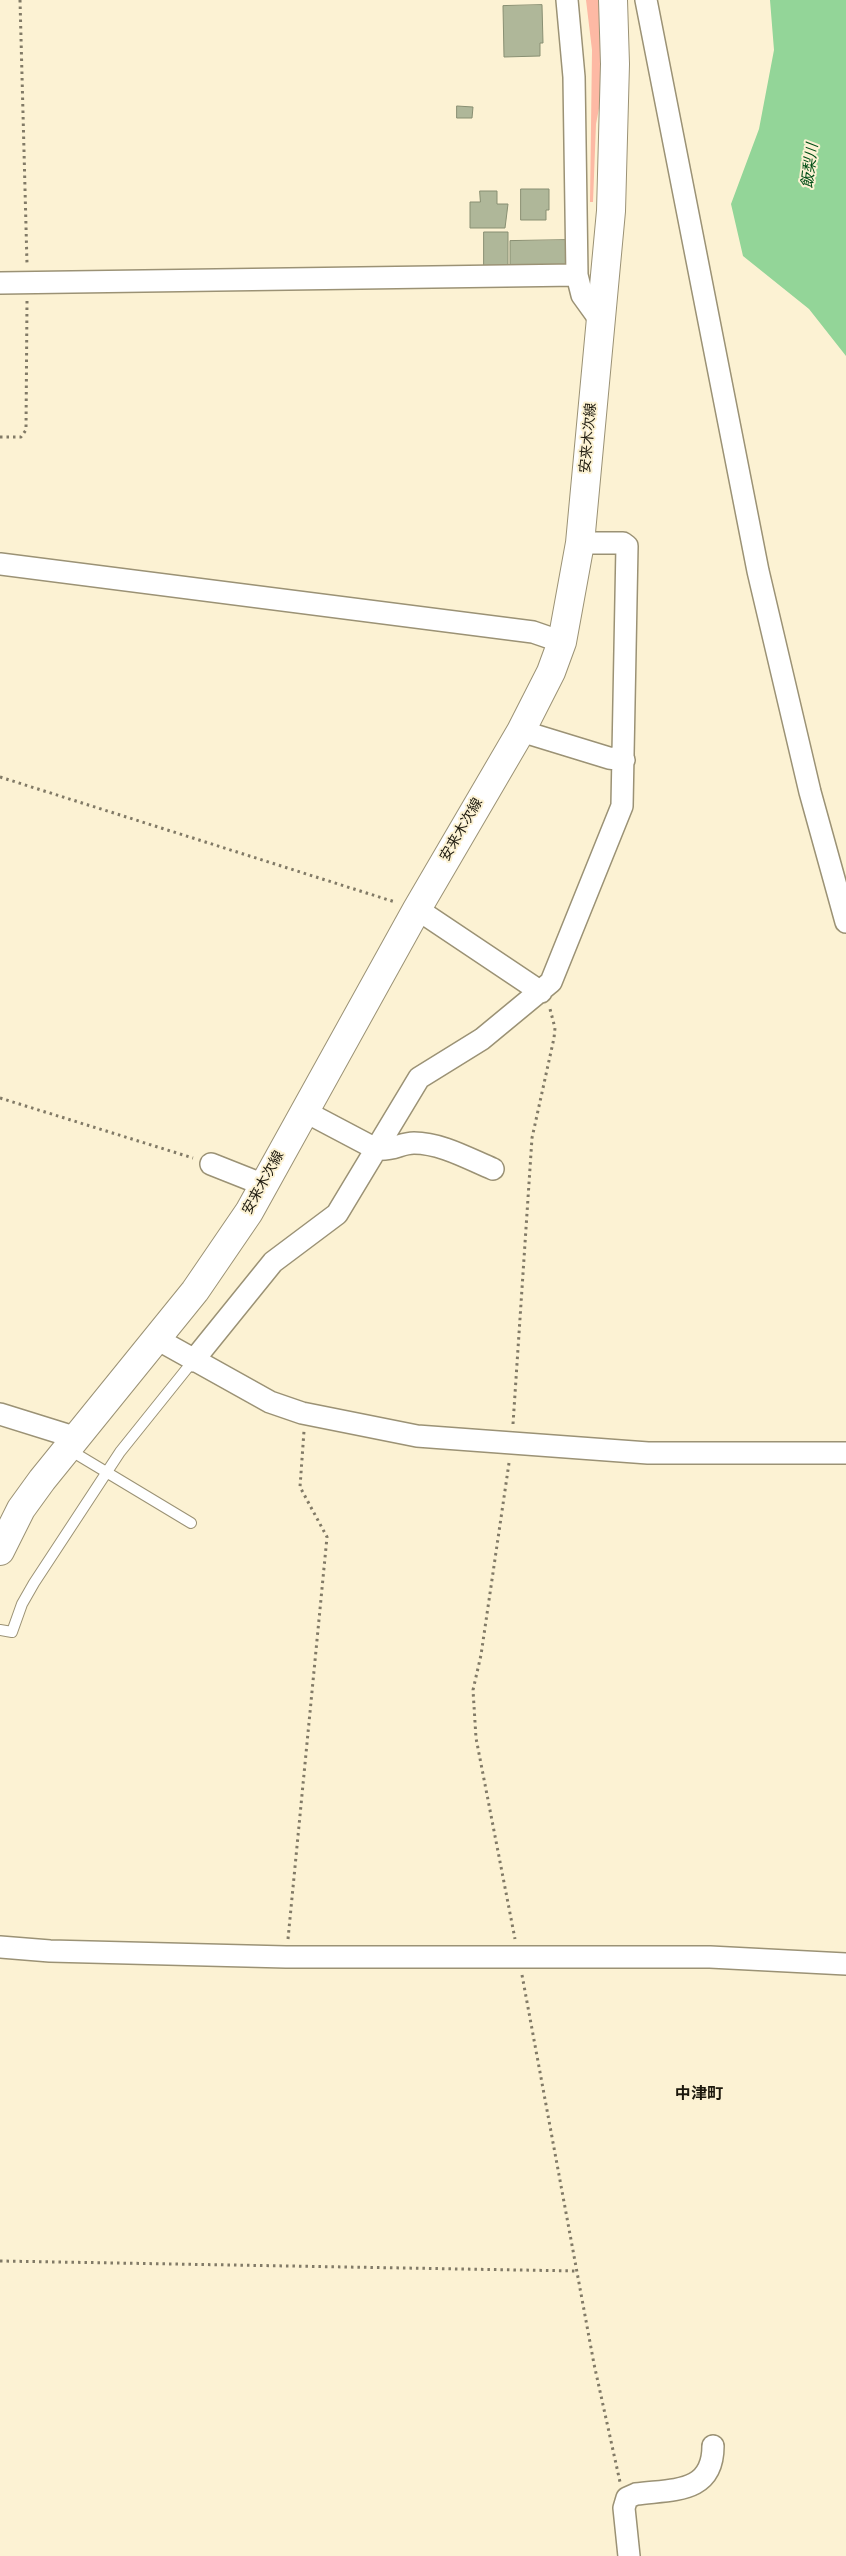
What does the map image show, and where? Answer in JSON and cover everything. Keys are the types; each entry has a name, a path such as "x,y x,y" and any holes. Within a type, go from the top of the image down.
{"main road":[{"name":"安来木次線","path":"0,1551 21,1509 195,1291 249,1212 416,909 521,731 551,672 562,642 580,543 611,211 615,64 613,0"}],"street":[{"path":"567,0 574,77 577,275 582,296 600,320"},
{"path":"646,0 758,571 810,792 846,922"},
{"path":"0,283 577,275"},
{"path":"194,1361 273,1262 337,1214 419,1078 482,1039 551,982 620,814 624,760 627,546 623,543 580,543"},
{"path":"0,564 533,632 562,642"},
{"path":"521,731 609,758 624,760"},
{"path":"416,909 541,992"},
{"path":"304,1111 376,1149 388,1150 414,1143 438,1147 493,1169"},
{"path":"211,1164 264,1185"},
{"path":"157,1339 270,1402 302,1414 418,1436 648,1453 846,1453"},
{"path":"0,1414 72,1443"},
{"path":"0,1947 50,1951 286,1957 710,1957 846,1964"},
{"path":"629,2556 624,2508 627,2498 636,2494 694,2485 708,2474 713,2459 713,2446"}],"lane":[{"path":"0,1630 12,1632 22,1604 34,1583 125,1446 194,1361"},
{"path":"72,1443 108,1472 191,1523"}],"path":[{"path":"0,437 21,437 26,430 27,282 20,0"},
{"path":"0,777 416,909"},
{"path":"541,992 548,1003 555,1028 532,1138 512,1443 481,1655 473,1690 476,1738 577,2271 620,2484 627,2498"},
{"path":"0,1098 211,1164"},
{"path":"286,1957 327,1537 300,1487 305,1436 302,1414"},
{"path":"0,2262 577,2271"}],"shaded area":[{"path":"586,0 602,0 601,98 596,124 593,202 590,202 592,50"}],"water":[{"name":"飯梨川","path":"770,0 846,0 846,356 809,309 743,256 731,204 759,129 774,50"}],"building":[{"path":"542,5 543,43 540,43 540,56 504,57 503,6"},
{"path":"457,106 473,107 472,118 457,118"},
{"path":"521,189 549,189 549,210 546,210 546,220 521,220"},
{"path":"480,191 497,191 497,204 508,204 505,228 470,228 470,202 480,202"},
{"path":"484,232 508,232 508,271 484,271"},
{"path":"568,240 568,270 510,271 510,241"}],"district":[{"name":"中津町","path":"699,2095"}]}
